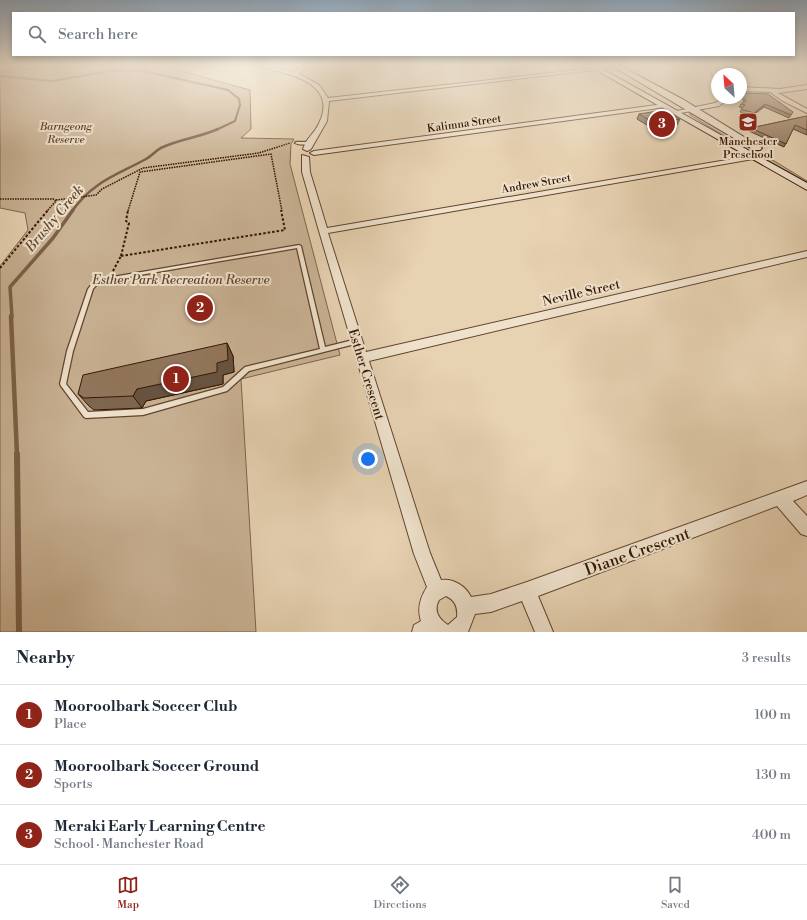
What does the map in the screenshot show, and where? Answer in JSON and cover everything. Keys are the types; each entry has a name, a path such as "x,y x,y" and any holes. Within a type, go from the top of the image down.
{"main road":[{"path":"645,95 807,187"},
{"path":"669,95 807,178"}],"street":[{"path":"309,150 325,119 326,100 323,95"},
{"path":"326,100 363,95"},
{"path":"778,95 807,111"},
{"path":"674,112 718,104"},
{"name":"Kalimna Street","path":"309,150 664,106"},
{"name":"Esther Crescent","path":"309,150 306,172 323,231 422,554 437,590"},
{"name":"Andrew Street","path":"323,231 753,157"},
{"name":"Neville Street","path":"362,358 807,254"},
{"name":"Diane Crescent","path":"466,606 490,603 527,591 807,488"},
{"path":"780,498 807,528"},
{"path":"432,629 427,614 427,607 432,594 441,588 452,589 460,596 466,606 464,622 460,628 454,632"},
{"path":"527,591 544,632"}],"lane":[{"path":"297,143 309,150"},
{"path":"323,350 299,246 97,281 91,289 70,351 63,384 86,415 144,412 225,389 246,369 323,350 357,341"}],"path":[{"path":"0,199 56,200 74,196 98,195 102,189 143,168 259,153 297,143"},
{"path":"120,256 284,230 270,150"},
{"path":"104,280 118,266 129,222 126,221 129,206 140,172 271,154"},
{"path":"0,268 51,209 56,200"}],"green space":[{"name":"Esther Park Recreation Reserve","path":"0,95 250,95 251,129 241,138 294,139 291,144 290,164 340,355 241,379 256,632 0,632 0,266 28,230 25,213 0,208"},
{"path":"689,114 693,114 732,137 730,140"},
{"path":"735,137 807,181 807,184 732,141"}],"building":[{"path":"747,95 770,95 793,112 791,115 765,104 754,113 741,109 745,105 741,104 747,104"},
{"path":"664,110 680,119 654,123 639,114"},
{"path":"807,116 807,130 795,125 786,144 751,128"},
{"path":"227,343 228,360 217,363 217,372 137,389 133,396 84,398 78,394 83,375"}],"waterway":[{"name":"Brushy Creek","path":"216,130 235,121 240,105 239,99 235,95"},
{"name":"Brushy Creek","path":"72,211 80,201 97,186 148,158 161,148 218,129"},
{"name":"Brushy Creek","path":"12,317 10,287 53,238 73,210"},
{"name":"Brushy Creek","path":"11,316 17,455"},
{"name":"Brushy Creek","path":"17,454 19,632"}],"place":[{"name":"Manchester Preschool","path":"748,122"},
{"name":"Meraki Early Learning Centre","path":"662,124"},
{"name":"Mooroolbark Soccer Ground","path":"200,308"},
{"name":"Mooroolbark Soccer Club","path":"176,379"}],"park label":[{"name":"Barngeong Reserve","path":"66,132"}]}
